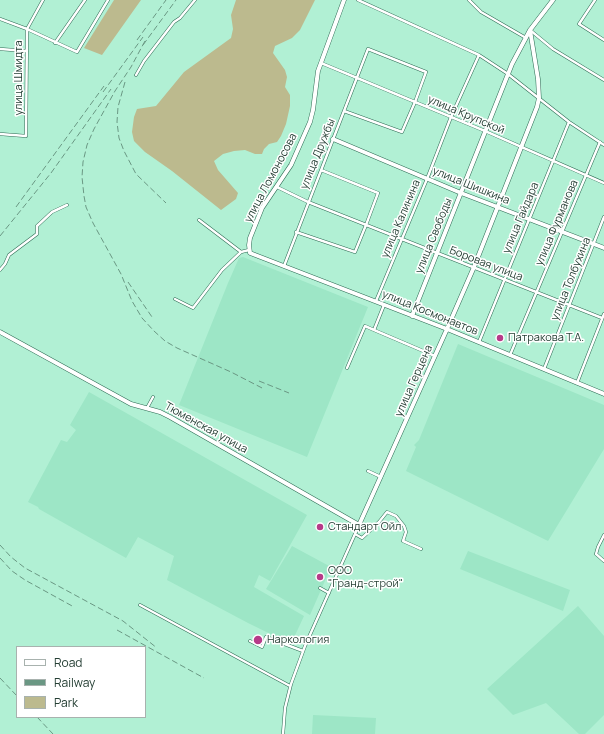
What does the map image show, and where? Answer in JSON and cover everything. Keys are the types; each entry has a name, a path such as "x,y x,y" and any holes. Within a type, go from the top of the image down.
{"street":[{"name":"улица Шмидта","path":"0,134 26,136 27,29 43,0"},
{"path":"55,43 85,0"},
{"path":"0,19 27,29 77,52 108,0"},
{"path":"136,75 152,50 194,0"},
{"name":"улица Ломоносова","path":"249,250 250,238 262,208 291,165 310,122 316,78 344,0"},
{"path":"358,0 479,55 508,74 569,122 604,145"},
{"path":"469,0 481,12 526,38"},
{"path":"552,0 530,30 553,49 604,80"},
{"path":"595,0 579,24 604,40"},
{"name":"улица Свободы","path":"412,316 508,74 530,30"},
{"name":"улица Герцена","path":"283,734 285,708 290,686 303,651 474,267 537,107 538,79 530,30"},
{"path":"0,49 27,51"},
{"name":"улица Дружбы","path":"284,266 368,49 426,72 415,102"},
{"name":"улица Калинина","path":"376,301 451,117 479,55"},
{"name":"улица Крупской","path":"321,63 485,131 604,183"},
{"path":"344,111 402,132 415,102"},
{"name":"улица Гайдара","path":"479,342 569,122"},
{"name":"улица Шишкина","path":"333,139 461,193 604,248"},
{"name":"улица Фурманова","path":"510,355 600,142"},
{"path":"296,232 355,252 366,225 378,193 321,170"},
{"name":"Боровая улица","path":"277,187 308,202 402,240 602,318"},
{"path":"0,270 5,264 9,255 36,234 37,226 52,212 66,205"},
{"name":"улица Толбухина","path":"544,369 604,217"},
{"path":"199,220 241,252"},
{"path":"175,299 193,308 222,270 241,252 249,250"},
{"name":"улица Космонавтов","path":"249,250 253,254 447,329 604,394"},
{"path":"374,330 384,305"},
{"path":"577,383 604,314"},
{"path":"347,368 365,326 435,356"},
{"name":"Тюменская улица","path":"0,332 111,394 131,404 160,412 170,417 359,525"},
{"path":"147,409 153,397"},
{"path":"368,471 381,477"},
{"path":"355,534 362,538 387,512 396,516 404,526 406,532 403,541 421,549"},
{"path":"604,535 596,554 604,562"},
{"path":"320,588 329,593"},
{"path":"140,605 290,686"},
{"path":"250,642 262,647 266,637 303,651"}],"shaded area":[{"path":"243,257 368,307 307,457 179,405 228,283 239,258"},
{"path":"458,344 604,405 604,449 548,541 406,471 416,447 414,445 419,440"},
{"path":"89,392 307,515 270,581 259,575 254,587 304,616 291,644 167,580 174,556 138,537 126,558 28,502 61,440 67,442 76,430 70,425"},
{"path":"292,546 331,567 310,615 266,589"},
{"path":"468,551 570,590 563,611 460,569"},
{"path":"578,606 604,636 604,715 585,734 579,734 546,703 513,715 487,689"},
{"path":"313,715 376,718 375,734 312,734"}],"green space":[{"path":"114,0 141,0 102,55 84,48"},
{"path":"236,0 315,0 300,30 292,38 275,46 273,53 285,70 287,77 285,87 290,95 290,106 286,124 281,136 277,142 269,144 264,149 262,154 255,154 245,150 234,151 223,154 214,161 218,170 238,193 236,199 221,210 172,171 145,152 134,141 132,132 134,117 137,109 156,106 184,72 231,38 233,29 231,15"}],"railway":[{"path":"137,40 166,0"},
{"path":"143,45 176,0"},
{"path":"103,92 143,37"},
{"path":"145,41 131,67 115,91 87,145 83,162 82,177 86,207 93,223 121,274 132,301 142,318 154,331 165,341 177,348 231,372 264,389"},
{"path":"125,82 118,107 117,122 119,138 136,174 166,203"},
{"path":"16,207 104,86"},
{"path":"0,236 51,173 111,89"},
{"path":"128,282 152,317"},
{"path":"259,381 289,393"},
{"path":"0,545 11,557 25,568 123,621 157,648"},
{"path":"0,558 12,571 25,580 74,607"},
{"path":"117,630 204,678"},
{"path":"0,678 16,695"},
{"path":"38,718 53,734"}],"place":[{"name":"Патракова Т.А.","path":"500,338"},
{"name":"Стандарт Ойл","path":"320,527"},
{"name":"ООО \"Гранд-строй\"","path":"320,577"},
{"name":"Наркология","path":"258,640"}]}
